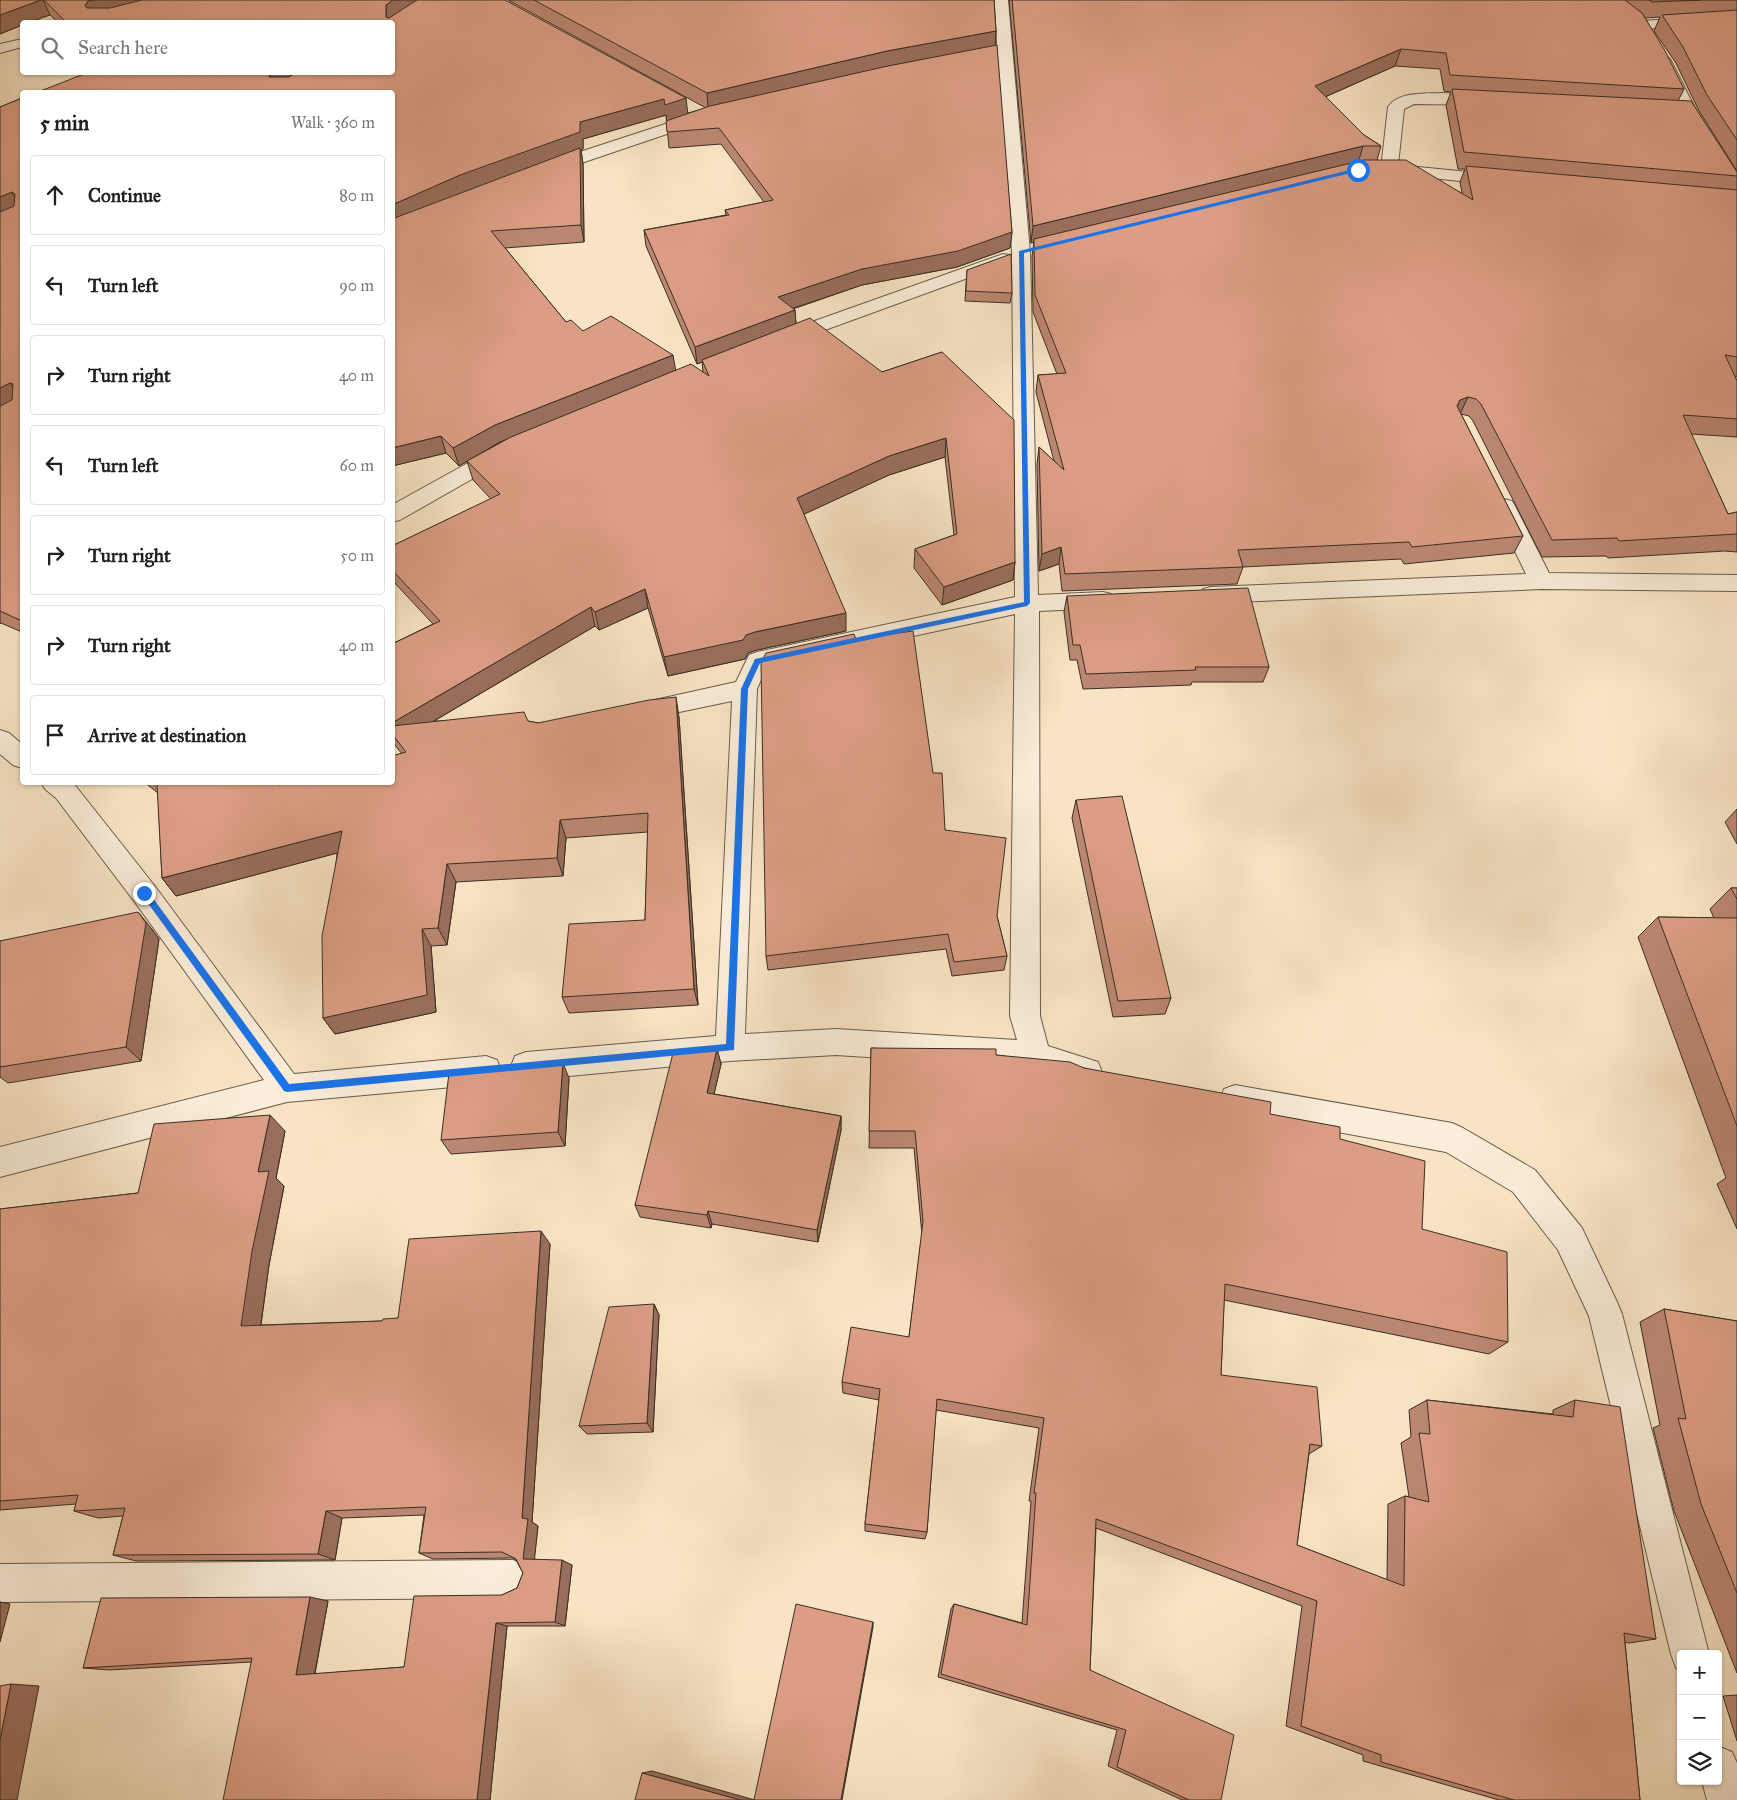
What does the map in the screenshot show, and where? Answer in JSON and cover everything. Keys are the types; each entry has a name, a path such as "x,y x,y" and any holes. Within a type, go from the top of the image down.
{"street":[{"path":"1001,0 996,54 1030,250 1025,1016 1036,1054"},
{"path":"1628,15 1641,25 1654,44 1734,196"},
{"path":"1641,25 1737,19"},
{"path":"0,49 20,44"},
{"path":"1502,101 1442,98 1411,99 1396,107 1381,169 1518,182"},
{"path":"528,176 711,115 689,107"},
{"path":"1670,111 1689,112"},
{"path":"765,346 1030,250"},
{"path":"395,513 517,446"},
{"path":"1492,484 1541,581"},
{"path":"1185,596 1541,581 1737,583"},
{"path":"730,1048 744,689 757,661 1027,603 1126,599"},
{"path":"621,715 744,689"},
{"path":"0,740 20,756"},
{"path":"65,785 287,1088"},
{"path":"0,1162 287,1088 730,1048 836,1042 1036,1054 1079,1070 1109,1076"},
{"path":"1207,1094 1452,1138 1524,1181 1570,1239 1605,1314 1689,1650"},
{"path":"0,1583 513,1579"},
{"path":"1722,1781 1727,1800"}],"building":[{"path":"0,0 41,0 0,15"},
{"path":"44,0 94,0 88,1 85,6 87,8 110,8 142,0 393,0 386,5 386,17 389,18 417,0 505,0 686,98 665,105 664,99 580,122 580,132 460,175 395,204 395,90 43,90 81,75 270,75 269,77 289,77 292,75 395,75 395,20 64,20"},
{"path":"534,0 994,0 996,31 887,51 707,93"},
{"path":"1012,0 1625,0 1642,13 1664,49 1684,89 1450,75 1446,53 1401,49 1315,86 1364,135 1381,146 1363,146 1033,226"},
{"path":"1649,0 1701,0 1652,2"},
{"path":"1737,10 1737,140 1707,95 1683,47 1662,15"},
{"path":"997,45 1012,232 958,251 862,269 778,297 795,310 695,347 644,230 729,215 725,210 773,200 719,128 667,132 666,121 710,106 888,66"},
{"path":"1452,89 1691,101 1737,172 1737,176 1464,152"},
{"path":"20,99 20,620 0,611 0,406 12,400 13,384 10,383 0,388 0,212 14,206 15,194 12,192 0,197 0,107"},
{"path":"580,148 581,225 491,231 566,322 571,320 583,331 611,316 673,355 495,425 453,448 441,436 395,447 395,218"},
{"path":"1364,160 1406,160 1473,200 1466,166 1737,190 1737,357 1725,355 1737,381 1737,419 1683,415 1728,514 1737,512 1737,534 1619,541 1617,538 1552,540 1481,404 1476,399 1468,397 1460,400 1457,406 1523,536 1412,547 1409,542 1238,550 1243,567 1065,574 1061,547 1042,554 1039,447 1064,470 1038,375 1066,373 1035,295 1034,239"},
{"path":"1011,254 1012,293 966,291 967,270"},
{"path":"810,318 882,372 942,352 1014,420 1015,562 944,587 915,549 957,534 946,438 889,456 797,498 846,613 755,632 746,635 743,640 664,657 645,589 595,612 591,607 395,721 395,643 440,621 395,573 395,545 500,494 467,461 511,437 691,364 709,376 702,360"},
{"path":"1248,588 1269,667 1195,667 1196,670 1086,674 1080,645 1073,645 1067,596"},
{"path":"913,631 933,773 942,773 945,830 1006,838 997,916 1007,956 954,962 948,934 766,956 761,663 766,653 854,634 856,639"},
{"path":"676,697 694,989 562,997 569,924 645,920 648,813 560,820 557,858 447,864 438,928 422,929 427,995 323,1018 322,936 342,831 162,878 157,785 395,785 395,755 406,752 395,738 395,726 524,712 528,721 538,723 649,700"},
{"path":"1122,796 1171,998 1118,1001 1076,800"},
{"path":"1731,888 1737,888 1737,899"},
{"path":"138,912 146,923 126,1047 0,1067 0,941"},
{"path":"1658,917 1737,918 1737,1126"},
{"path":"871,1048 996,1049 996,1055 1070,1062 1084,1068 1271,1102 1270,1114 1340,1127 1340,1139 1425,1161 1422,1229 1507,1252 1508,1342 1225,1284 1221,1375 1317,1387 1322,1446 1310,1444 1297,1545 1404,1586 1405,1496 1429,1502 1419,1433 1430,1434 1427,1400 1573,1417 1575,1400 1620,1407 1656,1639 1624,1633 1640,1800 1514,1800 1381,1762 1381,1755 1301,1726 1317,1601 1096,1519 1090,1670 1234,1735 1221,1800 1189,1800 1117,1767 1126,1730 941,1674 954,1604 1027,1625 1036,1493 1034,1493 1044,1418 937,1399 927,1532 865,1524 880,1389 842,1382 851,1327 909,1337 923,1221 915,1131 869,1131"},
{"path":"717,1049 707,1093 841,1116 817,1230 708,1211 707,1215 635,1205 673,1053"},
{"path":"563,1063 558,1132 441,1140 449,1073"},
{"path":"270,1115 258,1172 269,1171 252,1251 241,1326 382,1321 383,1319 398,1318 409,1239 541,1231 522,1518 528,1519 523,1559 562,1560 555,1622 496,1623 477,1800 223,1800 252,1658 83,1668 101,1598 310,1597 296,1675 404,1667 414,1596 502,1595 517,1588 523,1573 516,1559 502,1552 419,1553 426,1507 326,1511 318,1554 113,1555 125,1508 74,1511 78,1495 0,1501 0,1209 138,1193 154,1124"},
{"path":"654,1304 647,1423 579,1426 609,1307"},
{"path":"1664,1309 1737,1321 1737,1593 1701,1504 1678,1418 1686,1419"},
{"path":"796,1604 873,1622 841,1800 754,1800"},
{"path":"11,1684 0,1740 0,1686"},
{"path":"642,1773 740,1800 635,1800"}],"route":[{"path":"144,893 287,1088 730,1048 744,689 757,661 1027,603 1021,252 1358,170"}]}
